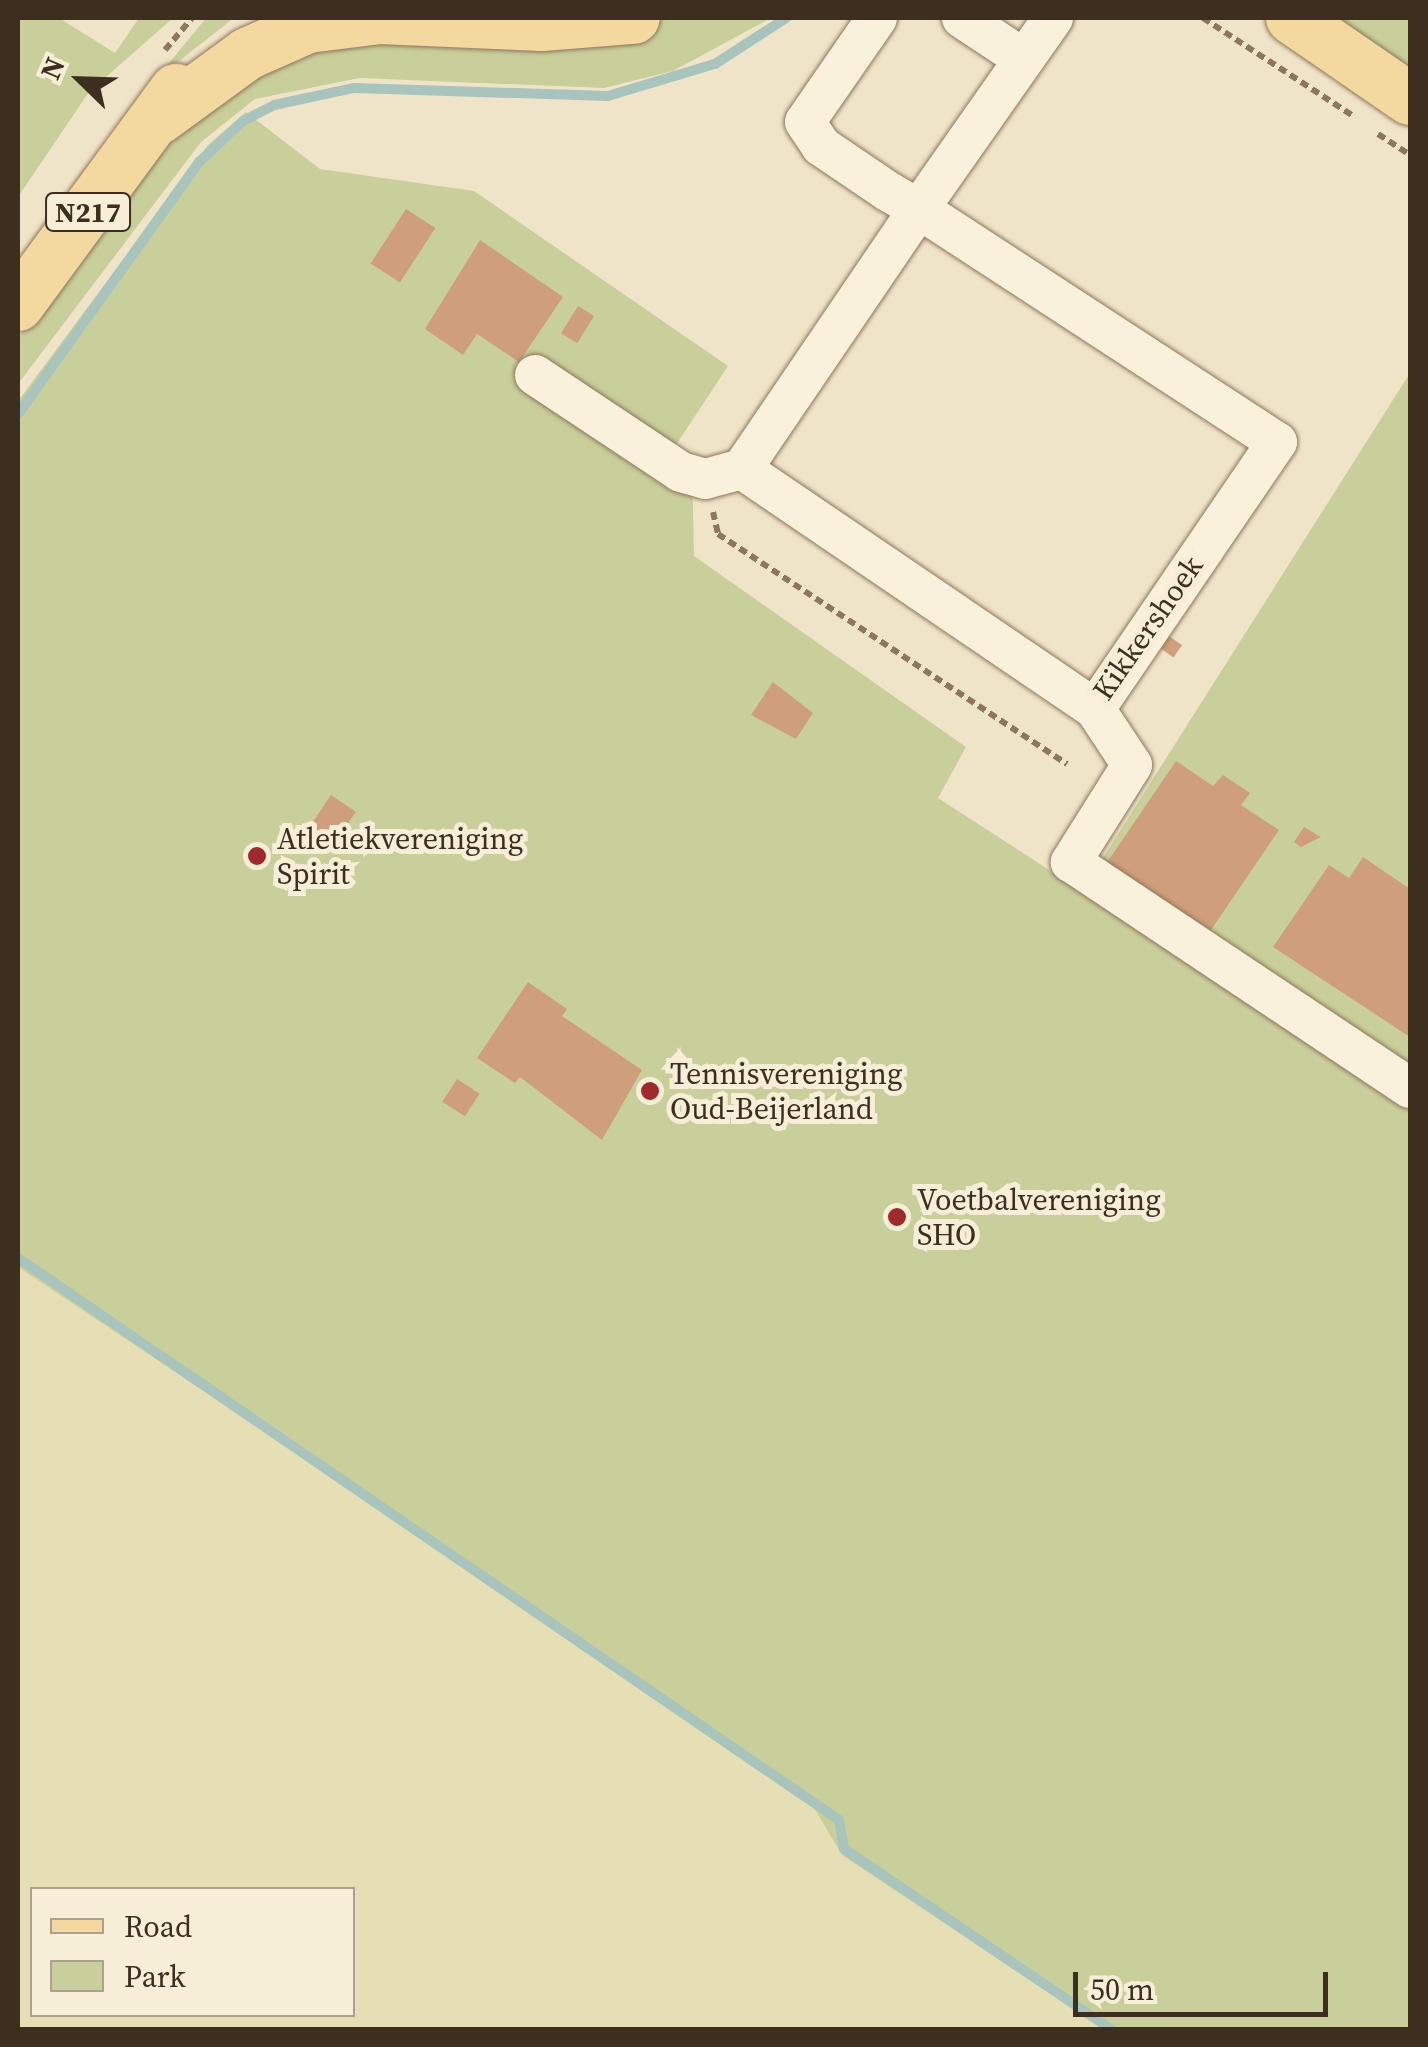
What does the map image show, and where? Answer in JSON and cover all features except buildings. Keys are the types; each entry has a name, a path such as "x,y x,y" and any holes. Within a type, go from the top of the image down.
{"main road":[{"name":"N217","path":"18,305 206,52 258,18"},
{"name":"N217","path":"158,119 247,54 308,27 380,18 542,26 634,18"},
{"path":"1292,18 1410,98"}],"lane":[{"path":"877,18 805,122 822,146 918,209"},
{"path":"962,18 1024,59"},
{"path":"724,474 1054,18"},
{"name":"Kikkershoek","path":"535,375 682,472 724,474 1096,709 1277,442 918,209"},
{"path":"1096,709 1132,764 1071,862 1410,1088"}],"path":[{"path":"1203,18 1410,156"},
{"path":"724,474 718,534 1066,764"}],"shaded area":[{"path":"18,1267 805,1793 842,1855 1104,2029 18,2029"}],"green space":[{"path":"18,18 59,18 115,53 139,18 173,18 89,92 18,197"},
{"path":"206,18 234,18 174,65 116,145 156,79"},
{"path":"670,18 771,18 673,71 604,88 360,78 255,99 201,142 18,384 18,338 183,126 304,43"},
{"path":"1325,18 1410,18 1410,78"},
{"path":"246,112 320,169 474,191 728,366 672,451 692,467 694,556 966,747 938,798 1082,891 1410,373 1410,2029 1104,2029 842,1855 805,1793 18,1267 18,401 209,144"}],"waterway":[{"path":"18,414 199,162 243,121 274,105 354,88 608,96 715,64 786,18"},
{"path":"18,1258 839,1820 844,1849 1112,2030"}],"place":[{"name":"Atletiekvereniging Spirit","path":"257,856"},
{"name":"Tennisvereniging Oud-Beijerland","path":"650,1091"},
{"name":"Voetbalvereniging SHO","path":"897,1217"}]}
